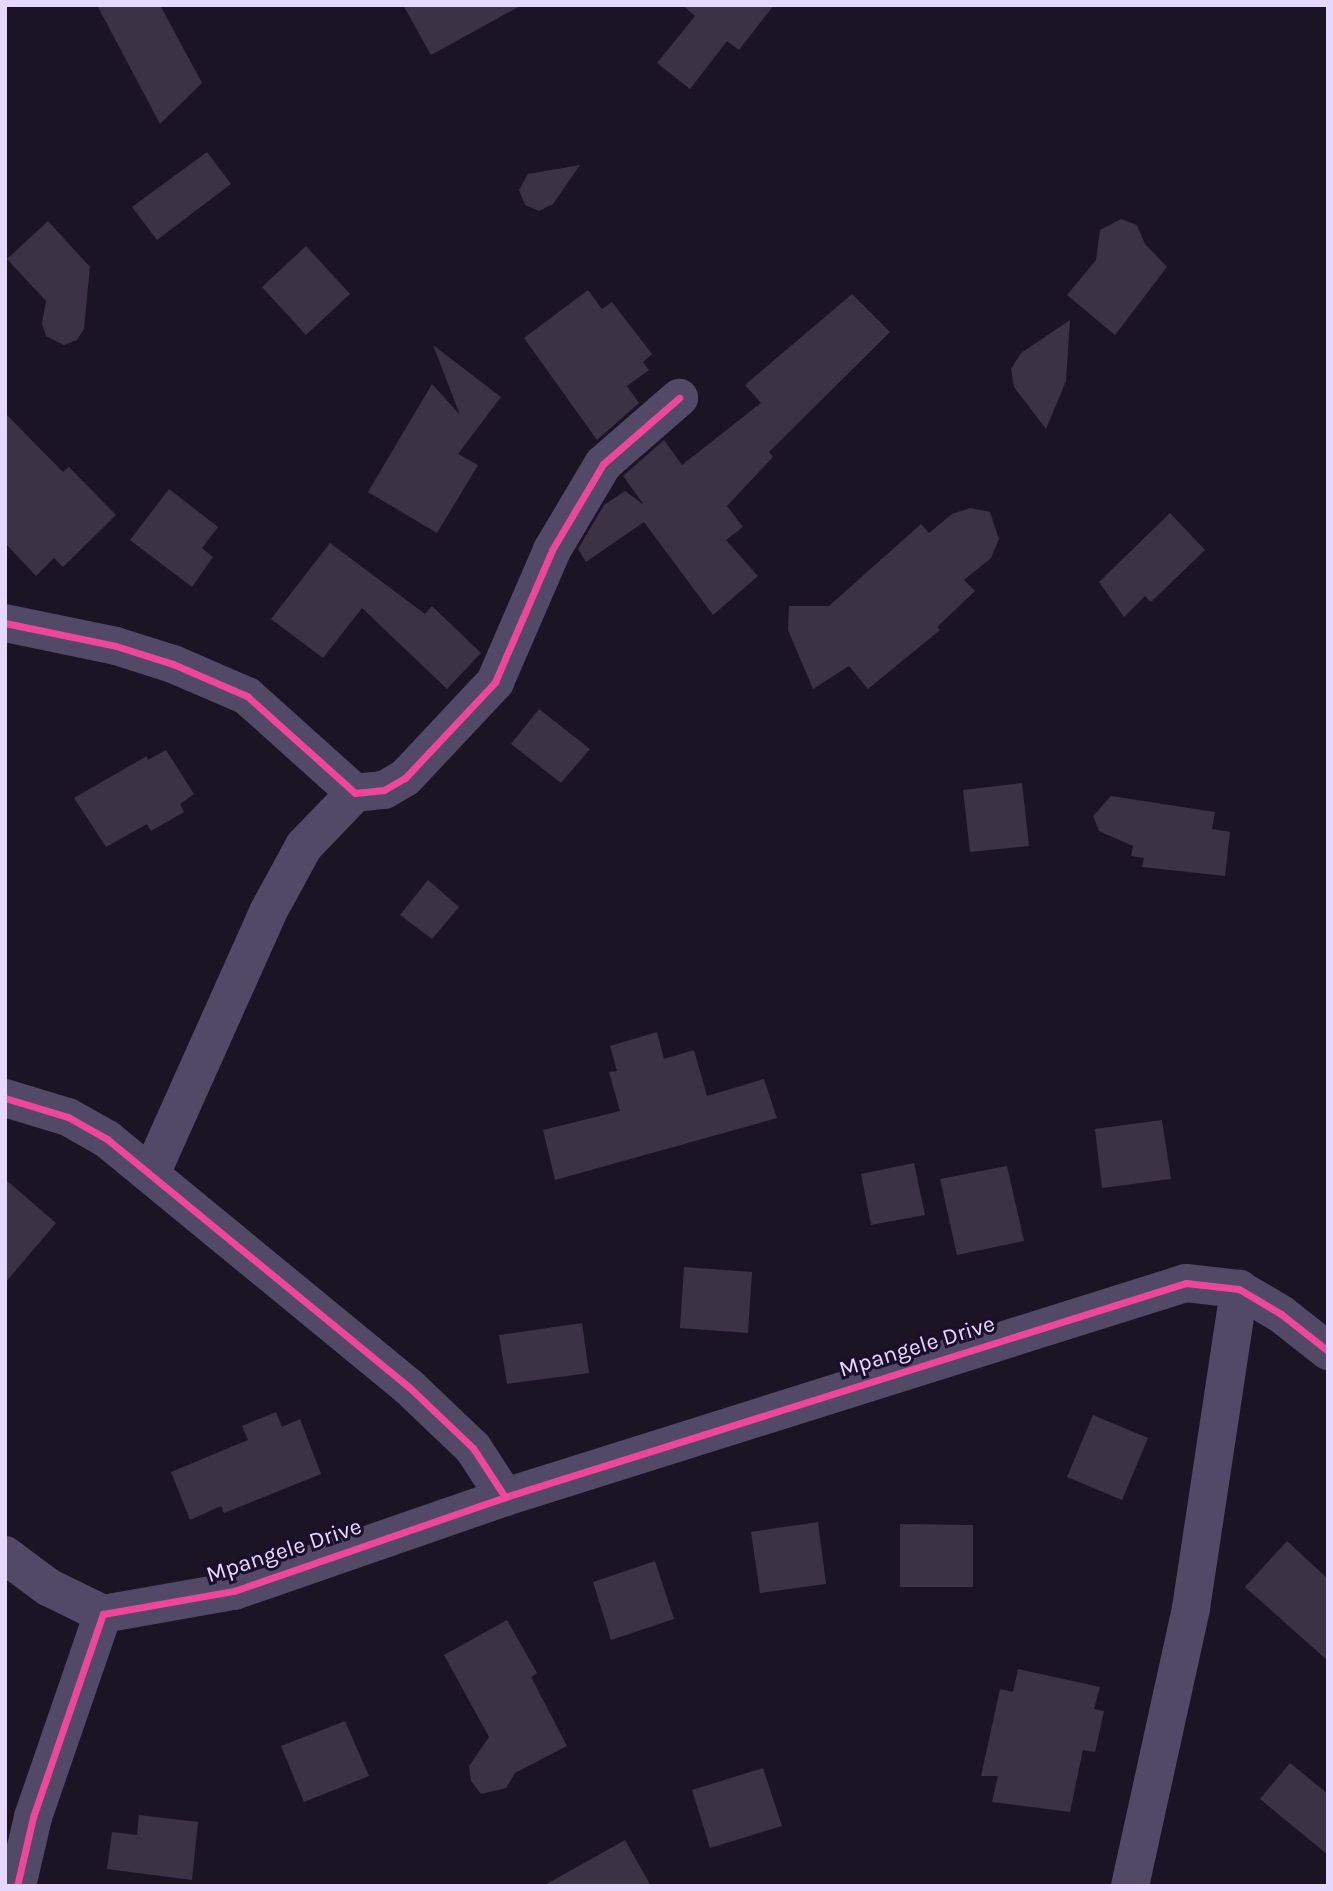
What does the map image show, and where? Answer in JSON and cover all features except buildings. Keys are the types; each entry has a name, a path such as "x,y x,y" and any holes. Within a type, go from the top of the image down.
{"street":[{"path":"151,1174 202,1051 268,912 303,846 355,793 384,790 405,778 495,682 552,551 603,464 679,398"},
{"path":"5,623 116,646 173,664 247,696 355,793"},
{"path":"5,1098 68,1116 107,1139 151,1174 409,1387 473,1448 505,1497"},
{"name":"Mpangele Drive","path":"103,1614 234,1591 505,1497 1186,1283 1239,1289 1281,1314 1328,1351"},
{"path":"1130,1886 1191,1608 1239,1289"},
{"path":"5,1555 48,1587 103,1614 33,1817 16,1886"}],"cycle path":[{"path":"5,623 116,646 173,664 247,696 355,793 384,790 405,778 495,682 552,550 603,464 679,398"},
{"path":"5,1098 68,1117 107,1139 409,1387 473,1448 505,1497"},
{"path":"17,1886 33,1817 103,1614 234,1591 505,1497 1186,1283 1239,1289 1281,1314 1328,1351"}]}
